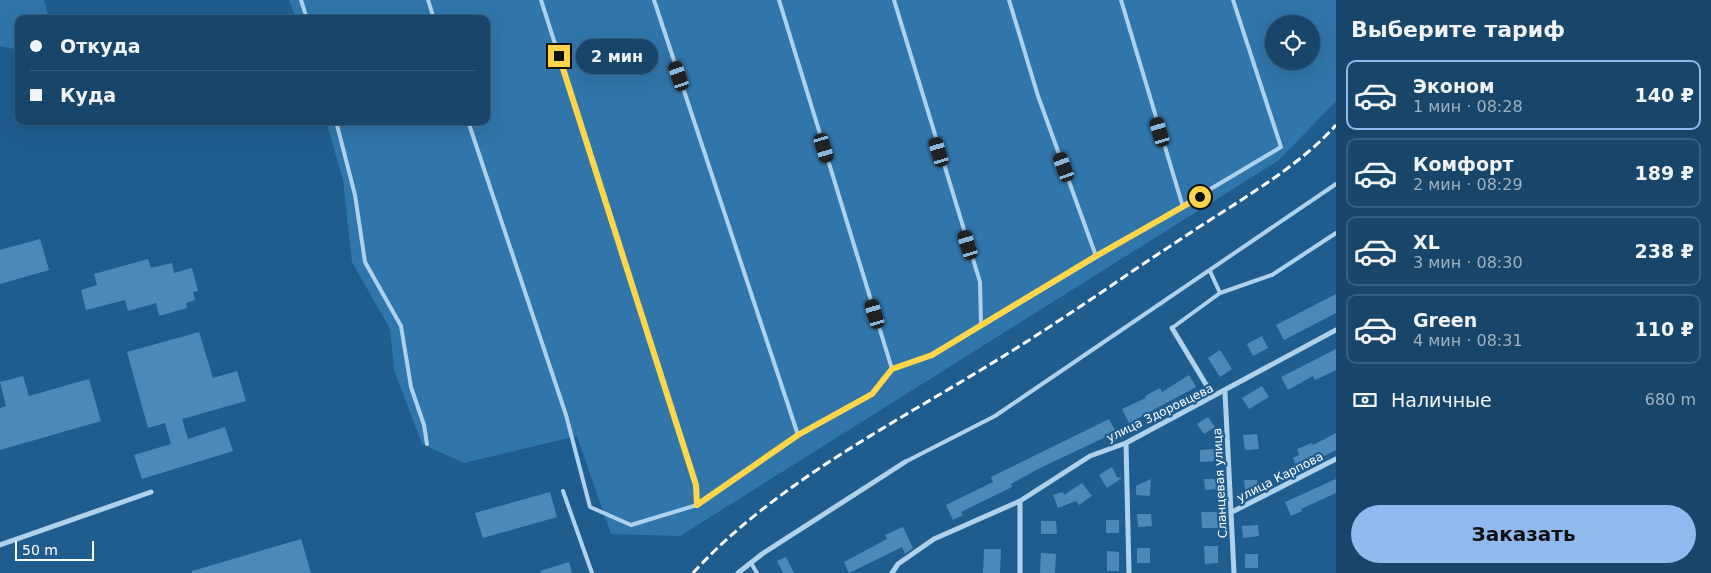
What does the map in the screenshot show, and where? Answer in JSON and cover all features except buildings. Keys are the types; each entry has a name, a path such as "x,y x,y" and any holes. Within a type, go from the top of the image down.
{"street":[{"path":"1172,328 1213,396"},
{"name":"улица Здоровцева","path":"892,573 898,564 934,539 1020,501 1090,456 1126,443 1213,396 1225,392 1336,330"},
{"name":"Сланцевая улица","path":"1225,392 1234,573"},
{"path":"1126,443 1129,573"},
{"name":"улица Карпова","path":"1232,512 1336,459"},
{"path":"738,573 905,462"},
{"path":"0,544 151,492"},
{"path":"1020,501 1020,573"}],"lane":[{"path":"301,0 306,15"},
{"path":"428,0 433,15"},
{"path":"541,0 696,485 697,505"},
{"path":"654,0 798,435"},
{"path":"779,0 892,369"},
{"path":"894,0 980,282 981,325"},
{"path":"1009,0 1038,96 1096,256"},
{"path":"1121,0 1183,207"},
{"path":"469,125 566,415 590,507 631,525 697,505 798,435 872,394 892,369 932,355 1282,147 1233,0"},
{"path":"337,125 355,195 365,262 401,326 411,387 424,425 427,444"},
{"path":"905,462 995,416 1336,184"},
{"path":"1172,328 1220,293 1272,275 1336,233"},
{"path":"1210,271 1220,293"},
{"path":"563,491 592,573"},
{"path":"751,563 757,573"}],"shaded area":[{"path":"0,0 44,0 48,15 15,15 15,49 0,46"},
{"path":"289,0 1336,0 1336,101 1279,160 680,536 611,534 577,436 464,463 422,444 394,370 390,329 352,262 343,180 327,125 490,125 490,15 295,15"}],"railway":[{"path":"693,573 724,542 795,485 833,459 989,365 1245,197 1303,156 1336,125"}],"route":[{"path":"559,56 696,485 697,505 798,435 872,394 892,369 932,355 1096,256 1200,197"}]}
